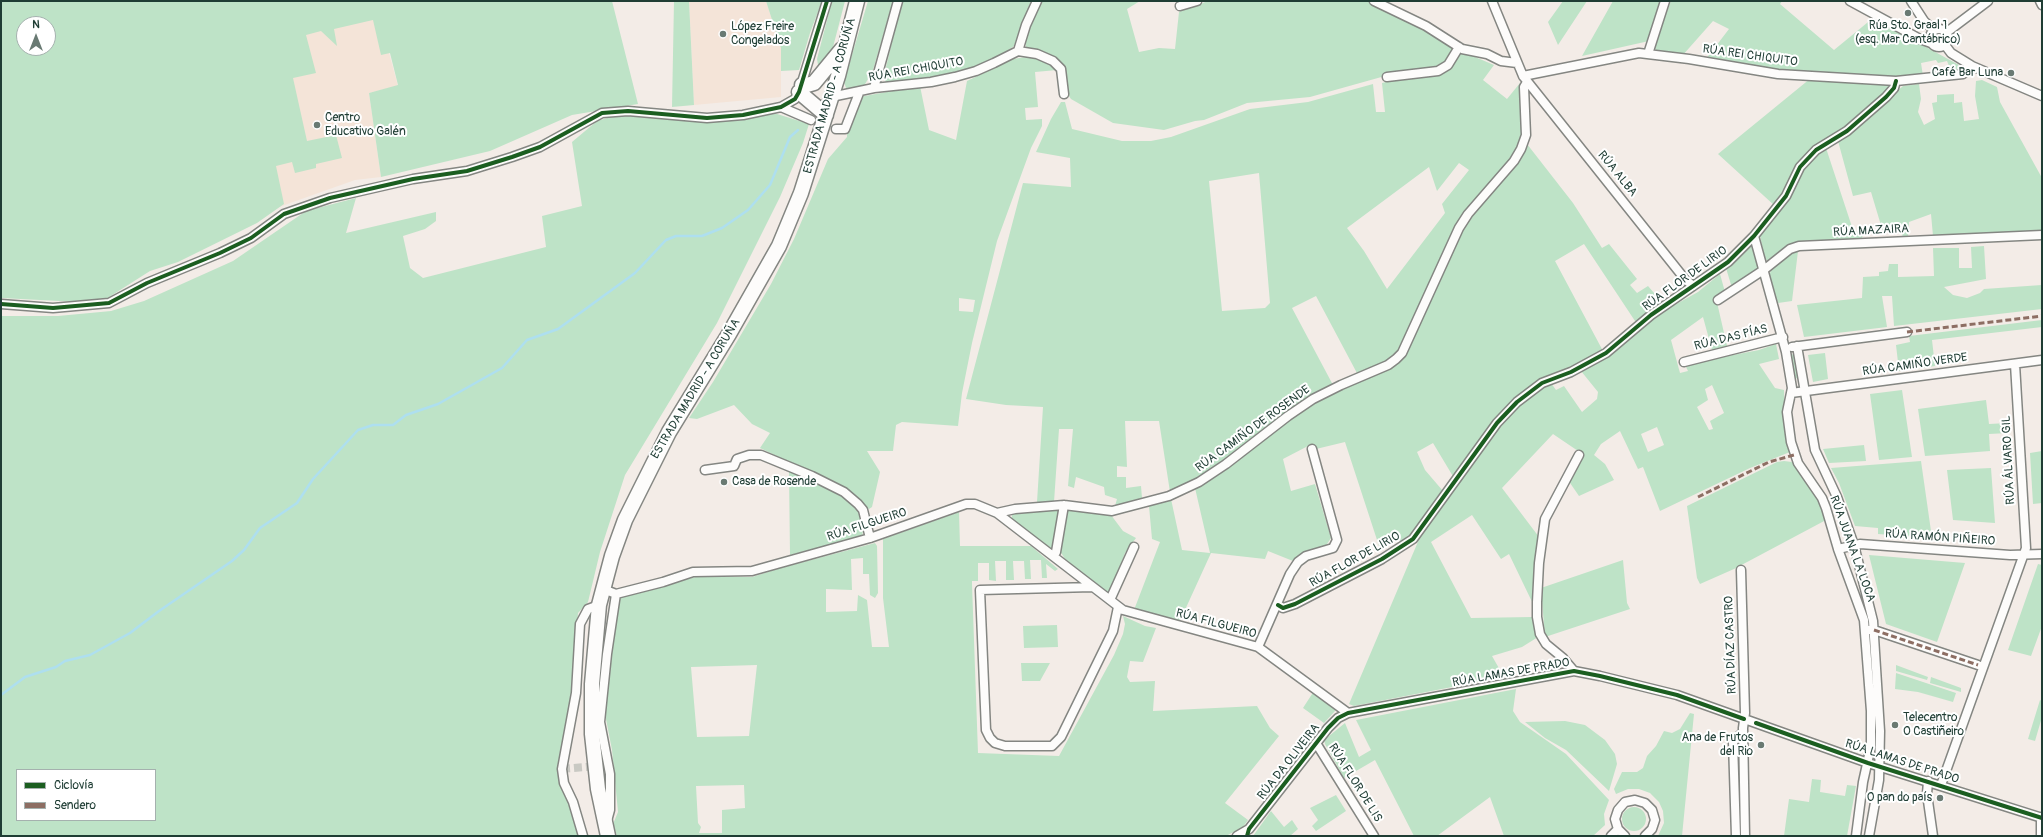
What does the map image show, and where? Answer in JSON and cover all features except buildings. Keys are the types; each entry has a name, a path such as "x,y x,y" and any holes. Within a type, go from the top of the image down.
{"highway":[{"name":"ESTRADA MADRID - A CORUÑA","path":"607,831 598,789 592,734 593,669 599,605 612,556 625,520 665,439 729,334 779,246 801,193 826,115 857,1"},
{"path":"826,115 800,88 814,83 847,42"}],"street":[{"path":"1,304 53,308 109,303 147,283 220,253 251,238 284,214 330,198 467,170 505,159 540,147 602,113 628,111 707,118 743,115 781,107 795,99 800,88 827,1"},
{"path":"874,88 898,1"},
{"path":"1037,1 1026,25 1018,51 1037,54 1053,61 1060,69 1064,94"},
{"path":"1180,6 1197,1"},
{"path":"1374,1 1426,26 1459,47 1487,54 1501,61 1517,62"},
{"path":"1492,1 1525,79"},
{"path":"1648,54 1665,1"},
{"path":"1850,1 1928,43 1938,47 1945,45 1949,39 1947,32 1942,29 1934,30 1924,21 1911,1"},
{"path":"1947,32 1988,1"},
{"path":"2040,1 2042,5"},
{"path":"1931,43 1930,36 1934,30"},
{"path":"1945,45 1951,53 1972,66 2042,96"},
{"path":"1387,77 1438,71 1448,65 1459,47"},
{"name":"RÚA REI CHIQUITO","path":"831,97 859,93 874,88 931,82 976,72 1018,51"},
{"name":"RÚA REI CHIQUITO","path":"1525,79 1639,53 1778,74 1896,81 1963,74 1972,66"},
{"name":"RÚA ALBA","path":"1525,79 1684,278 1693,286"},
{"name":"RÚA CAMIÑO DE ROSENDE","path":"997,513 1015,509 1064,505 1112,511 1169,496 1199,482 1226,464 1288,416 1313,399 1341,384 1388,366 1402,353 1459,228 1468,214 1514,161 1521,149 1526,135 1525,79"},
{"name":"RÚA FLOR DE LIRIO","path":"1278,605 1283,608 1295,604 1382,559 1413,539 1497,423 1517,402 1542,383 1571,372 1606,353 1651,315 1728,262 1754,236 1786,196 1800,167 1816,150 1847,131 1886,97 1894,88 1896,81"},
{"path":"836,129 845,129 859,93"},
{"path":"781,107 811,120"},
{"name":"RÚA MAZAIRA","path":"1718,300 1764,269 1790,249 1800,246 2042,235"},
{"name":"RÚA JUANA LA LOCA","path":"1754,236 1783,337 1792,382 1787,417 1791,442 1798,463 1822,498 1838,549 1864,620 1870,630 1880,706 1879,785 1869,836"},
{"path":"1785,348 1907,332"},
{"name":"RÚA DAS PÍAS","path":"1684,362 1783,337"},
{"name":"RÚA JUANA LA LOCA","path":"1797,346 1815,450 1837,497 1854,545 1871,610 1871,746 1863,782 1856,836"},
{"name":"RÚA CAMIÑO VERDE","path":"1791,394 2042,360"},
{"name":"RÚA ÁLVARO GIL","path":"1941,785 2024,554 2025,541 2015,364"},
{"path":"1258,647 1278,605 1290,574 1298,562 1306,556 1333,548 1336,540 1312,449"},
{"path":"705,470 734,466 737,459 749,455 762,455 812,476 844,492 863,510 870,538"},
{"path":"1574,671 1563,658 1546,644 1540,634 1537,618 1537,602 1539,563 1545,519 1579,455"},
{"name":"RÚA FILGUEIRO","path":"616,594 656,584 693,572 752,570 870,538 966,504 975,504 997,513 1118,606 1137,615 1258,647 1348,713"},
{"path":"1053,556 1056,552 1064,505"},
{"name":"RÚA RAMÓN PIÑEIRO","path":"1838,549 1854,545 2042,554"},
{"path":"1110,600 1134,547"},
{"name":"RÚA DÍAZ CASTRO","path":"1741,570 1745,836"},
{"path":"1092,587 980,590 986,730 995,743 1005,746 1052,746 1061,737 1113,632 1118,606"},
{"path":"603,589 616,594 608,647 600,722 610,774 610,810 607,831"},
{"path":"583,836 573,802 564,782 562,768 576,693 580,624 588,609 599,605"},
{"path":"1870,630 1978,665"},
{"name":"RÚA LAMAS DE PRADO","path":"1348,713 1574,671 1677,695 1868,763 2041,818"},
{"name":"RÚA DA OLIVEIRA","path":"1237,836 1248,832 1316,743 1338,718 1348,713"},
{"path":"1736,836 1733,742 1743,732"},
{"name":"RÚA FLOR DE LIS","path":"1316,743 1374,836"},
{"path":"1928,781 1927,794 1933,836"},
{"path":"1611,836 1622,834 1615,819 1618,810 1625,802 1635,800 1645,803 1652,810 1655,820 1652,829 1645,836"},
{"path":"2041,818 2041,836"}],"shaded area":[{"path":"689,1 766,1 781,48 781,97 694,105"},
{"name":"Centro Educativo Galén","path":"371,3 389,53 398,86 369,93 381,177 355,180 279,207 266,159 279,24"}],"green space":[{"path":"1,1 612,1 638,104 572,115 490,151 381,177 369,93 398,85 390,53 381,55 373,20 334,29 337,46 321,31 306,35 316,73 293,78 307,141 336,135 342,158 316,164 316,168 295,173 292,162 276,166 284,204 257,223 178,262 150,271 106,299 79,302 1,298"},
{"path":"674,1 689,1 694,105 672,107"},
{"path":"766,1 822,1 810,33 799,70 781,71 781,48"},
{"path":"832,1 845,1 832,51 819,71 817,59"},
{"path":"868,1 893,1 873,70 864,86 856,90 846,88 844,82"},
{"path":"902,1 1031,1 1014,46 999,57 973,68 948,76 887,84 884,79 885,71"},
{"path":"1039,1 1140,1 1127,9 1139,52 1159,48 1175,49 1179,12 1208,1 1368,1 1386,7 1456,48 1447,63 1439,68 1385,76 1310,97 1247,103 1204,120 1195,121 1164,130 1113,123 1071,99 1066,92 1063,71 1026,47 1025,41 1027,29"},
{"path":"1563,1 1587,1 1558,45 1548,22"},
{"path":"1613,1 1662,1 1649,41 1582,56"},
{"path":"1671,1 1782,1 1780,4 1834,50 1873,18 1959,65 1959,70 1952,73 1947,61 1938,63 1936,60 1921,63 1923,76 1906,78 1794,72 1706,59 1729,29 1713,21 1682,56 1659,53 1656,51 1654,44"},
{"path":"1461,51 1494,65 1483,80 1507,99 1520,83 1522,85 1523,135 1518,150 1482,195 1437,267 1412,320 1401,350 1385,364 1358,375 1316,296 1292,308 1333,385 1222,465 1194,482 1170,492 1159,421 1125,421 1127,467 1117,466 1117,477 1126,477 1126,488 1141,486 1142,498 1115,506 1117,499 1105,495 1104,487 1076,477 1074,488 1068,486 1073,429 1059,429 1054,502 1037,502 1043,407 1006,405 966,399 1023,183 1071,187 1070,158 1036,152 1051,119 1061,102 1065,102 1072,129 1122,141 1151,141 1171,137 1250,109 1308,102 1373,84 1376,112 1385,112 1382,83 1404,77 1440,73","holes":["1459,163 1469,170 1442,204 1445,213 1387,289 1364,251 1347,228 1429,167 1437,191","1259,173 1270,303 1265,308 1222,311 1209,181"]},
{"path":"1032,56 1044,58 1057,70 1035,72 1038,107 1025,108 1026,120 1042,119 1042,126 1031,148 997,241 972,343 962,393 958,426 902,422 896,425 893,451 867,451 880,472 872,507 869,509 850,493 789,465 789,462 760,448 770,433 752,424 734,405 697,419 689,418 713,382 771,284 794,239 828,159 847,137 847,130 859,97 920,86 929,130 956,140 967,81 1013,59","holes":["959,298 975,300 973,312 959,311"]},
{"path":"1811,78 1889,83 1891,85 1883,96 1841,130 1818,144 1805,155 1775,206 1718,154"},
{"path":"1982,80 1997,87 2000,102 2042,178 2042,231 1933,236 1931,214 1909,222 1908,238 1903,237 1898,225 1883,232 1871,192 1853,196 1838,141 1903,86 1919,84 1921,99 1918,112 1924,125 1935,119 1932,103 1937,102 1937,95 1954,94 1954,103 1962,102 1964,121 1979,119 1975,96 1976,81"},
{"path":"774,113 809,124 803,143 780,197 717,323 625,475 600,552 588,602 578,613 572,691 558,771 578,827 578,836 1,836 1,316 58,316 111,311 144,301 233,261 306,211 356,198 346,233 436,212 436,221 425,229 403,236 410,268 423,278 546,247 542,216 582,206 572,142 597,121 614,116 626,115 706,121 745,120"},
{"path":"1527,144 1573,203 1602,248 1609,244 1637,279 1630,285 1637,293 1648,286 1661,301 1637,324 1584,244 1555,261 1603,351 1536,383 1511,403 1491,425 1454,478 1433,443 1417,452 1425,470 1443,491 1412,536 1401,545 1399,540 1379,546 1345,442 1316,449 1308,446 1283,459 1291,491 1315,484 1331,538 1325,547 1303,554 1293,561 1268,551 1265,559 1211,553 1179,623 1134,610 1160,542 1152,539 1149,506 1171,499 1182,550 1210,553 1195,488 1237,462 1287,420 1338,389 1384,370 1399,362 1411,344 1466,220 1493,192"},
{"path":"1826,148 1854,233 1860,230 1863,235 1861,240 1802,243 1770,262 1765,259 1760,236 1788,198 1804,168 1812,159"},
{"path":"1751,243 1754,244 1759,270 1732,288 1726,268"},
{"path":"1984,246 1986,279 1944,287 1953,295 1967,298 1980,293 1984,289 2042,285 2042,309 1894,326 1892,296 1882,296 1887,327 1804,337 1797,305 1862,298 1863,277 1879,276 1879,272 1888,271 1889,264 1898,264 1898,277 1934,276 1933,248 1959,248 1959,268 1972,268 1971,247"},
{"path":"1798,251 1792,301 1778,303 1769,279 1770,273 1774,265 1790,253"},
{"path":"1720,274 1725,292 1716,298 1727,346 1712,350 1703,317 1671,340 1680,373 1688,371 1686,367 1702,361 1759,350 1776,344 1779,359 1759,364 1775,388 1784,390 1785,425 1790,452 1750,468 1660,511 1643,467 1638,469 1620,431 1601,444 1594,455 1605,464 1614,480 1579,496 1568,480 1581,453 1553,434 1502,488 1539,537 1535,608 1509,554 1501,559 1472,515 1431,542 1471,618 1532,617 1538,637 1522,647 1492,656 1504,677 1354,706 1349,704 1420,537 1501,422 1530,395 1551,383 1556,390 1564,386 1582,412 1597,399 1598,392 1581,371 1632,337 1662,312 1698,292","holes":["1712,385 1724,413 1710,421 1713,429 1709,430 1697,407 1708,400 1705,389","1657,427 1664,445 1648,452 1641,434"]},
{"path":"2042,320 2042,327 1932,340 1935,366 1899,371 1896,345 1910,342 1909,336"},
{"path":"1825,353 1828,379 1813,382 1808,355"},
{"path":"1794,354 1799,379 1795,378 1790,356"},
{"path":"1902,390 1912,457 1879,460 1870,394"},
{"path":"1986,400 1989,424 2008,423 2008,433 1989,434 1990,451 1925,456 1918,409"},
{"path":"1864,445 1866,461 1829,463 1823,449"},
{"path":"2042,451 2042,503 2033,504 2030,453"},
{"path":"1921,461 1932,538 1878,534 1878,528 1855,526 1839,483 1831,468"},
{"path":"1777,462 1792,462 1807,483 1820,502 1826,520 1734,569 1700,584 1697,578 1687,506"},
{"path":"1991,468 1995,523 1953,520 1947,470"},
{"path":"789,471 830,488 856,506 865,520 862,536 790,555"},
{"path":"1057,509 1060,513 1054,549 1051,550 1012,519 1012,514"},
{"path":"1072,509 1111,515 1123,531 1136,538 1125,553 1111,590 1107,592 1065,559 1060,551 1065,515 1067,511"},
{"path":"959,512 960,546 1031,546 1058,569 1055,571 1046,564 1047,578 1042,578 1041,560 1030,560 1031,579 1025,579 1024,561 1013,561 1014,580 1006,580 1006,561 995,561 996,581 989,580 989,563 978,563 978,581 972,581 972,584 978,753 1059,756 1114,655 1123,634 1125,624 1123,616 1145,626 1156,628 1143,662 1130,661 1127,677 1130,682 1155,681 1153,711 1257,706 1270,728 1279,736 1225,803 1248,820 1243,827 1226,836 617,836 613,824 618,812 612,750 604,709 618,598 699,576 752,577 875,543 877,546 878,593 875,598 870,595 869,574 863,574 863,558 851,559 852,590 826,589 826,612 857,611 858,595 867,600 872,647 889,647 883,598 883,539","holes":["757,665 749,736 697,737 691,667","744,785 745,808 722,810 722,833 699,833 701,827 698,823 696,786"]},
{"path":"1869,555 1965,563 1937,642 1886,624"},
{"path":"1623,560 1627,603 1630,609 1545,637 1541,588"},
{"path":"2038,564 2042,565 2042,626 2031,656 2008,650"},
{"path":"1057,625 1058,647 1024,648 1023,626"},
{"path":"1021,663 1050,663 1040,681 1022,681"},
{"path":"1896,665 1928,677 1927,680 1896,671"},
{"path":"1896,673 1956,693 1953,702 1918,692 1895,689"},
{"path":"1931,677 1961,688 1961,692 1930,683"},
{"path":"1516,689 1513,711 1520,722 1566,754 1609,800 1604,814 1605,825 1593,836 1504,836 1490,797 1437,836 1414,836 1375,760 1344,778 1325,744 1324,740 1345,723 1359,757 1371,750 1356,720"},
{"path":"1314,691 1335,707 1335,711 1324,723 1303,708"},
{"path":"2040,700 2042,701 2042,717 2035,741 2028,739"},
{"path":"1690,713 1694,714 1682,836 1658,836 1664,823 1663,811 1659,802 1650,793 1639,789 1628,789 1616,794 1614,789 1622,772 1637,772 1643,768 1647,756 1656,746 1664,731 1672,733 1680,729"},
{"path":"1565,721 1585,725 1605,740 1615,754 1617,764 1609,791 1566,750 1545,738 1525,722"},
{"path":"1812,779 1821,780 1820,792 1845,796 1847,785 1856,786 1847,836 1784,836 1789,799 1809,802"},
{"path":"1336,795 1346,811 1316,831 1312,826 1318,820 1310,808"},
{"path":"1634,807 1639,808 1645,814 1645,824 1639,830 1634,831 1629,830 1623,824 1622,819 1623,814 1629,808"},
{"path":"1271,811 1284,827 1292,820 1298,829 1290,836 1253,836"}],"waterway":[{"path":"1,695 25,677 56,667 65,661 90,655 130,633 159,611 232,561 244,550 260,528 297,503 313,479 358,430 373,425 393,425 406,415 438,404 502,368 527,340 558,329 635,273 666,240 676,236 702,236 722,228 748,210 770,185 790,137 798,130"}],"tunnel":[{"path":"562,769 609,765"}],"marked path":[{"path":"1907,332 2042,316"},
{"path":"1698,497 1769,462 1794,455"},
{"path":"1874,630 1978,665"}],"cycle path":[{"path":"1,304 53,308 109,303 147,283 220,253 251,238 284,214 330,198 413,179 467,171 512,157 540,147 602,113 628,111 707,118 743,115 781,107 795,99 799,92 827,1"},
{"path":"1278,605 1283,608 1295,604 1382,559 1413,539 1497,423 1517,402 1542,383 1571,372 1606,353 1651,315 1728,262 1754,236 1786,196 1800,167 1816,150 1847,131 1886,97 1894,88 1896,81"},
{"path":"1247,836 1249,829 1328,728 1338,718 1348,713 1574,671 1677,695 1744,719"},
{"path":"1756,723 1868,763 2042,818"}],"place":[{"name":"Rúa Sto. Graal 1 (esq. Mar Cantábrico)","path":"1908,13"},
{"name":"López Freire Congelados","path":"723,34"},
{"name":"Café Bar Luna","path":"2011,73"},
{"name":"Centro Educativo Galén","path":"317,125"},
{"name":"Casa de Rosende","path":"724,482"},
{"name":"Telecentro O Castiñeiro","path":"1895,725"},
{"name":"Ana de Frutos del Rio","path":"1761,745"},
{"name":"O pan do país","path":"1940,798"}]}
